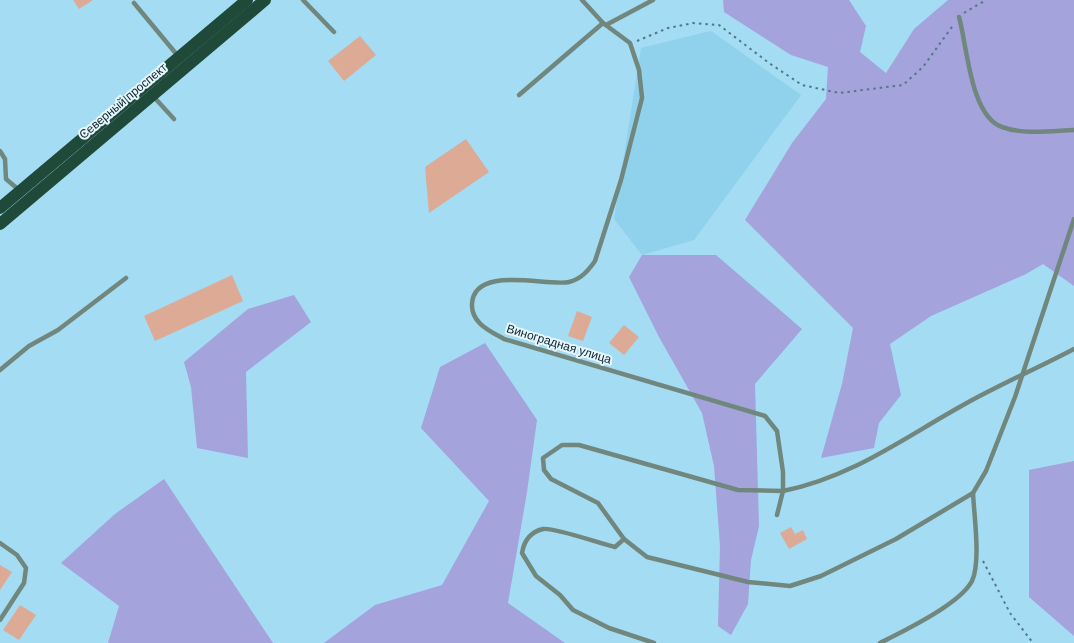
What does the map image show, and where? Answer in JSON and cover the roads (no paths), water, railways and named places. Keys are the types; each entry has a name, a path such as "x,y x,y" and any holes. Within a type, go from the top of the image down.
{"main road":[{"name":"Северный проспект","path":"0,208 247,0"},
{"name":"Северный проспект","path":"0,224 264,0"}],"lane":[{"path":"303,0 334,32"},
{"path":"582,0 605,24"},
{"path":"519,95 605,24 653,0"},
{"path":"134,3 178,57"},
{"path":"959,17 969,66 979,100 987,116 1000,127 1018,130 1074,130"},
{"name":"Виноградная улица","path":"605,24 630,43 639,70 642,98 621,180 595,261 588,272 577,280 567,283 512,279 485,285 472,302 476,320 504,339 764,416 777,431 783,472 782,491 777,515"},
{"path":"152,95 174,119"},
{"path":"0,151 5,159 6,179"},
{"path":"0,178 6,179 20,191"},
{"path":"1074,219 1021,374 1015,397 986,471 973,493 896,539 821,576 790,586 748,582 647,557 624,539 598,504 551,479 544,470 543,458 550,452 562,445 579,444 738,490 782,491 812,486 859,465 1021,374 1074,348"},
{"path":"0,370 29,346 58,330 126,278"},
{"path":"880,643 957,600 972,580 977,551 973,493"},
{"path":"624,539 615,547 545,529 531,535 524,544 522,554 536,576 560,595 573,610 609,628 654,643"},
{"path":"0,543 17,555 26,568 24,583 0,620"}]}
